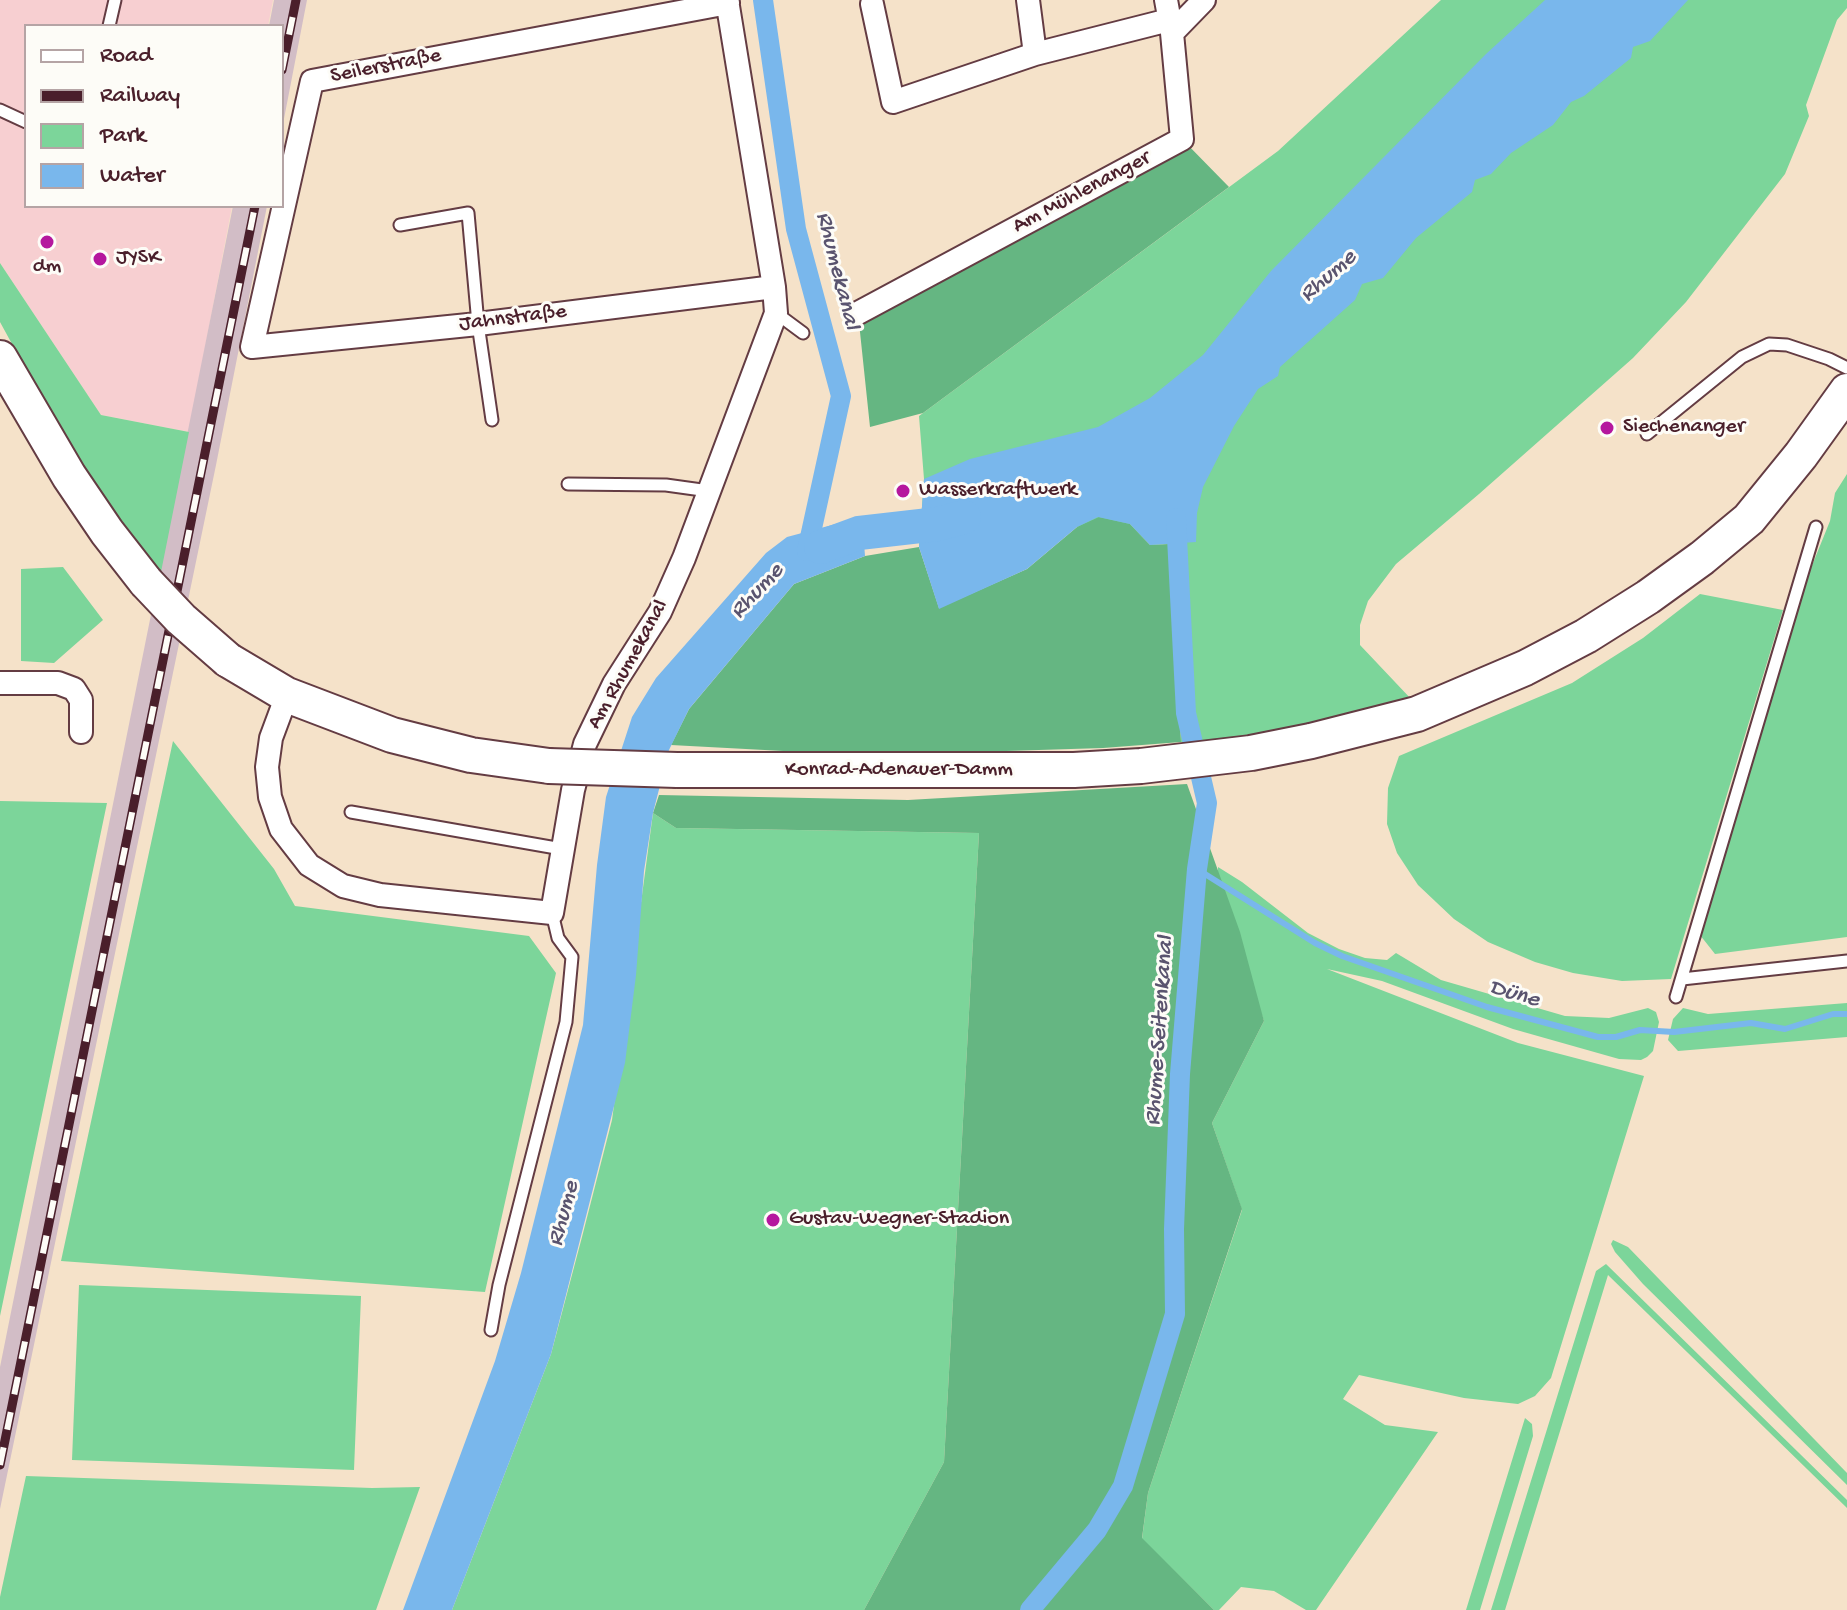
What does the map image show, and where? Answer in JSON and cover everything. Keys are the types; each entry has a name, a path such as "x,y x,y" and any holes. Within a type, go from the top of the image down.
{"main road":[{"name":"Konrad-Adenauer-Damm","path":"0,358 69,476 107,532 146,582 181,619 228,660 287,695 417,742 471,755 549,766 677,770 1074,770 1251,753 1417,714 1525,668 1586,636 1702,558 1749,519 1847,391"},
{"path":"1801,455 1847,437"}],"street":[{"path":"1028,0 1035,54"},
{"path":"872,4 893,102 1035,54 1169,18 1204,0"},
{"name":"Am Rhumekanal","path":"552,913 573,790 585,744 614,684 660,612 776,313 728,2"},
{"name":"Seilerstraße","path":"284,205 312,81 728,2"},
{"name":"Am Mühlenanger","path":"858,313 1182,139 1169,18"},
{"name":"Seilerstraße","path":"252,347 283,208"},
{"name":"Jahnstraße","path":"252,347 478,324 774,287"},
{"path":"0,683 58,683 74,689 81,700 81,732"},
{"path":"287,695 271,738 267,767 270,797 281,829 309,865 343,886 380,895 552,913"}],"lane":[{"path":"109,24 115,0"},
{"path":"0,110 24,121"},
{"path":"400,225 468,213 478,324 492,420"},
{"path":"776,313 803,333"},
{"path":"1647,434 1742,357 1769,344 1787,345 1847,368"},
{"path":"568,484 666,485 709,491"},
{"path":"1676,997 1816,527"},
{"path":"351,812 562,849"},
{"path":"491,1330 499,1285 566,1022 572,957 558,938 552,913"},
{"path":"1682,979 1847,961"}],"shaded area":[{"path":"0,0 273,0 268,24 24,24 24,208 232,208 189,432 101,415 0,263"},
{"path":"274,0 307,0 284,119 284,24 269,24"},
{"path":"233,208 267,208 0,1509 0,1367"}],"green space":[{"path":"1441,0 1847,0 1847,8 1837,20 1806,105 1809,116 1785,174 1686,302 1633,358 1396,564 1368,601 1360,625 1360,645 1412,700 1321,724 1226,742 1181,742 1169,544 1150,545 1130,524 1077,527 919,547 924,479 919,416 1278,151"},
{"path":"1182,139 1229,187 923,413 870,427 858,313"},
{"path":"0,263 101,415 189,432 161,572 128,535 65,441 0,322"},
{"path":"1847,474 1847,937 1715,954 1700,935 1811,568 1830,521 1835,493"},
{"path":"1099,517 1130,524 1150,545 1169,544 1181,742 1103,748 910,754 671,745 689,709 794,584 865,556 919,547 939,608 1027,569 1077,527"},
{"path":"63,567 103,620 54,663 21,661 21,569"},
{"path":"1700,594 1783,610 1671,979 1622,981 1573,973 1535,962 1488,942 1454,919 1418,885 1397,853 1387,824 1388,788 1399,756 1572,683 1643,638"},
{"path":"173,741 274,869 295,906 529,936 556,973 485,1292 61,1261"},
{"path":"1187,784 1240,932 1264,1021 1212,1123 1242,1209 1148,1493 1142,1538 1214,1610 864,1610 944,1462 979,833 676,828 653,813 659,795 908,800"},
{"path":"0,801 107,803 0,1316"},
{"name":"Gustav-Wegner-Stadion","path":"653,813 676,828 979,833 944,1462 864,1610 452,1610 551,1354 612,1120"},
{"path":"1218,867 1308,933 1339,949 1365,958 1387,960 1396,953 1441,980 1565,1016 1609,1018 1648,1008 1656,1012 1659,1022 1653,1051 1647,1057 1641,1060 1619,1059 1513,1029 1382,981 1327,969 1518,1043 1644,1076 1551,1378 1535,1396 1518,1404 1464,1398 1359,1375 1343,1399 1385,1425 1438,1432 1316,1610 1306,1610 1274,1591 1241,1587 1219,1610 1214,1610 1142,1539 1148,1493 1242,1210 1212,1123 1264,1021 1218,889"},
{"path":"1847,1003 1847,1037 1678,1051 1668,1040 1673,1019 1683,1008 1708,1014"},
{"path":"1613,1240 1628,1247 1847,1473 1847,1485 1643,1284 1615,1252 1611,1244"},
{"path":"1606,1264 1847,1500 1847,1508 1608,1275 1505,1610 1491,1610 1596,1271"},
{"path":"79,1285 361,1296 354,1470 72,1460"},
{"path":"1525,1418 1532,1424 1533,1436 1480,1610 1466,1610"},
{"path":"26,1476 420,1487 376,1610 0,1610 0,1597"}],"water":[{"path":"1545,0 1688,0 1650,41 1633,47 1631,58 1584,96 1571,102 1553,125 1511,153 1491,174 1475,180 1472,192 1416,238 1383,278 1362,284 1355,300 1280,367 1278,376 1258,389 1234,426 1203,487 1197,513 1196,542 1150,545 1130,524 1098,517 1077,527 1027,569 939,609 919,547 924,479 970,459 1098,427 1150,398 1203,355 1271,271 1486,54"},
{"path":"862,517 865,556 794,584 689,709 669,750 653,813 644,871 625,1063 551,1354 452,1610 403,1610 495,1361 521,1273 583,1025 606,797 632,717 656,678 766,553 787,537"}],"waterway":[{"name":"Rhumekanal","path":"763,0 796,229 841,396 807,551"},
{"name":"Rhume","path":"821,547 859,533 938,524 964,517"},
{"name":"Rhume-Seitenkanal","path":"1030,1610 1097,1530 1123,1486 1175,1314 1174,1229 1180,1074 1197,869 1207,803 1186,713 1176,518"},
{"name":"Düne","path":"1197,869 1315,943 1342,956 1487,1007 1598,1037 1616,1037 1640,1030 1674,1032 1751,1023 1785,1029 1833,1014 1847,1014"}],"railway":[{"path":"284,60 296,0"},
{"path":"0,1465 255,208"}],"place":[{"name":"dm","path":"47,242"},
{"name":"JYSK","path":"100,259"},
{"name":"Siechenanger","path":"1607,428"},
{"name":"Wasserkraftwerk","path":"903,491"},
{"name":"Gustav-Wegner-Stadion","path":"773,1220"}]}
